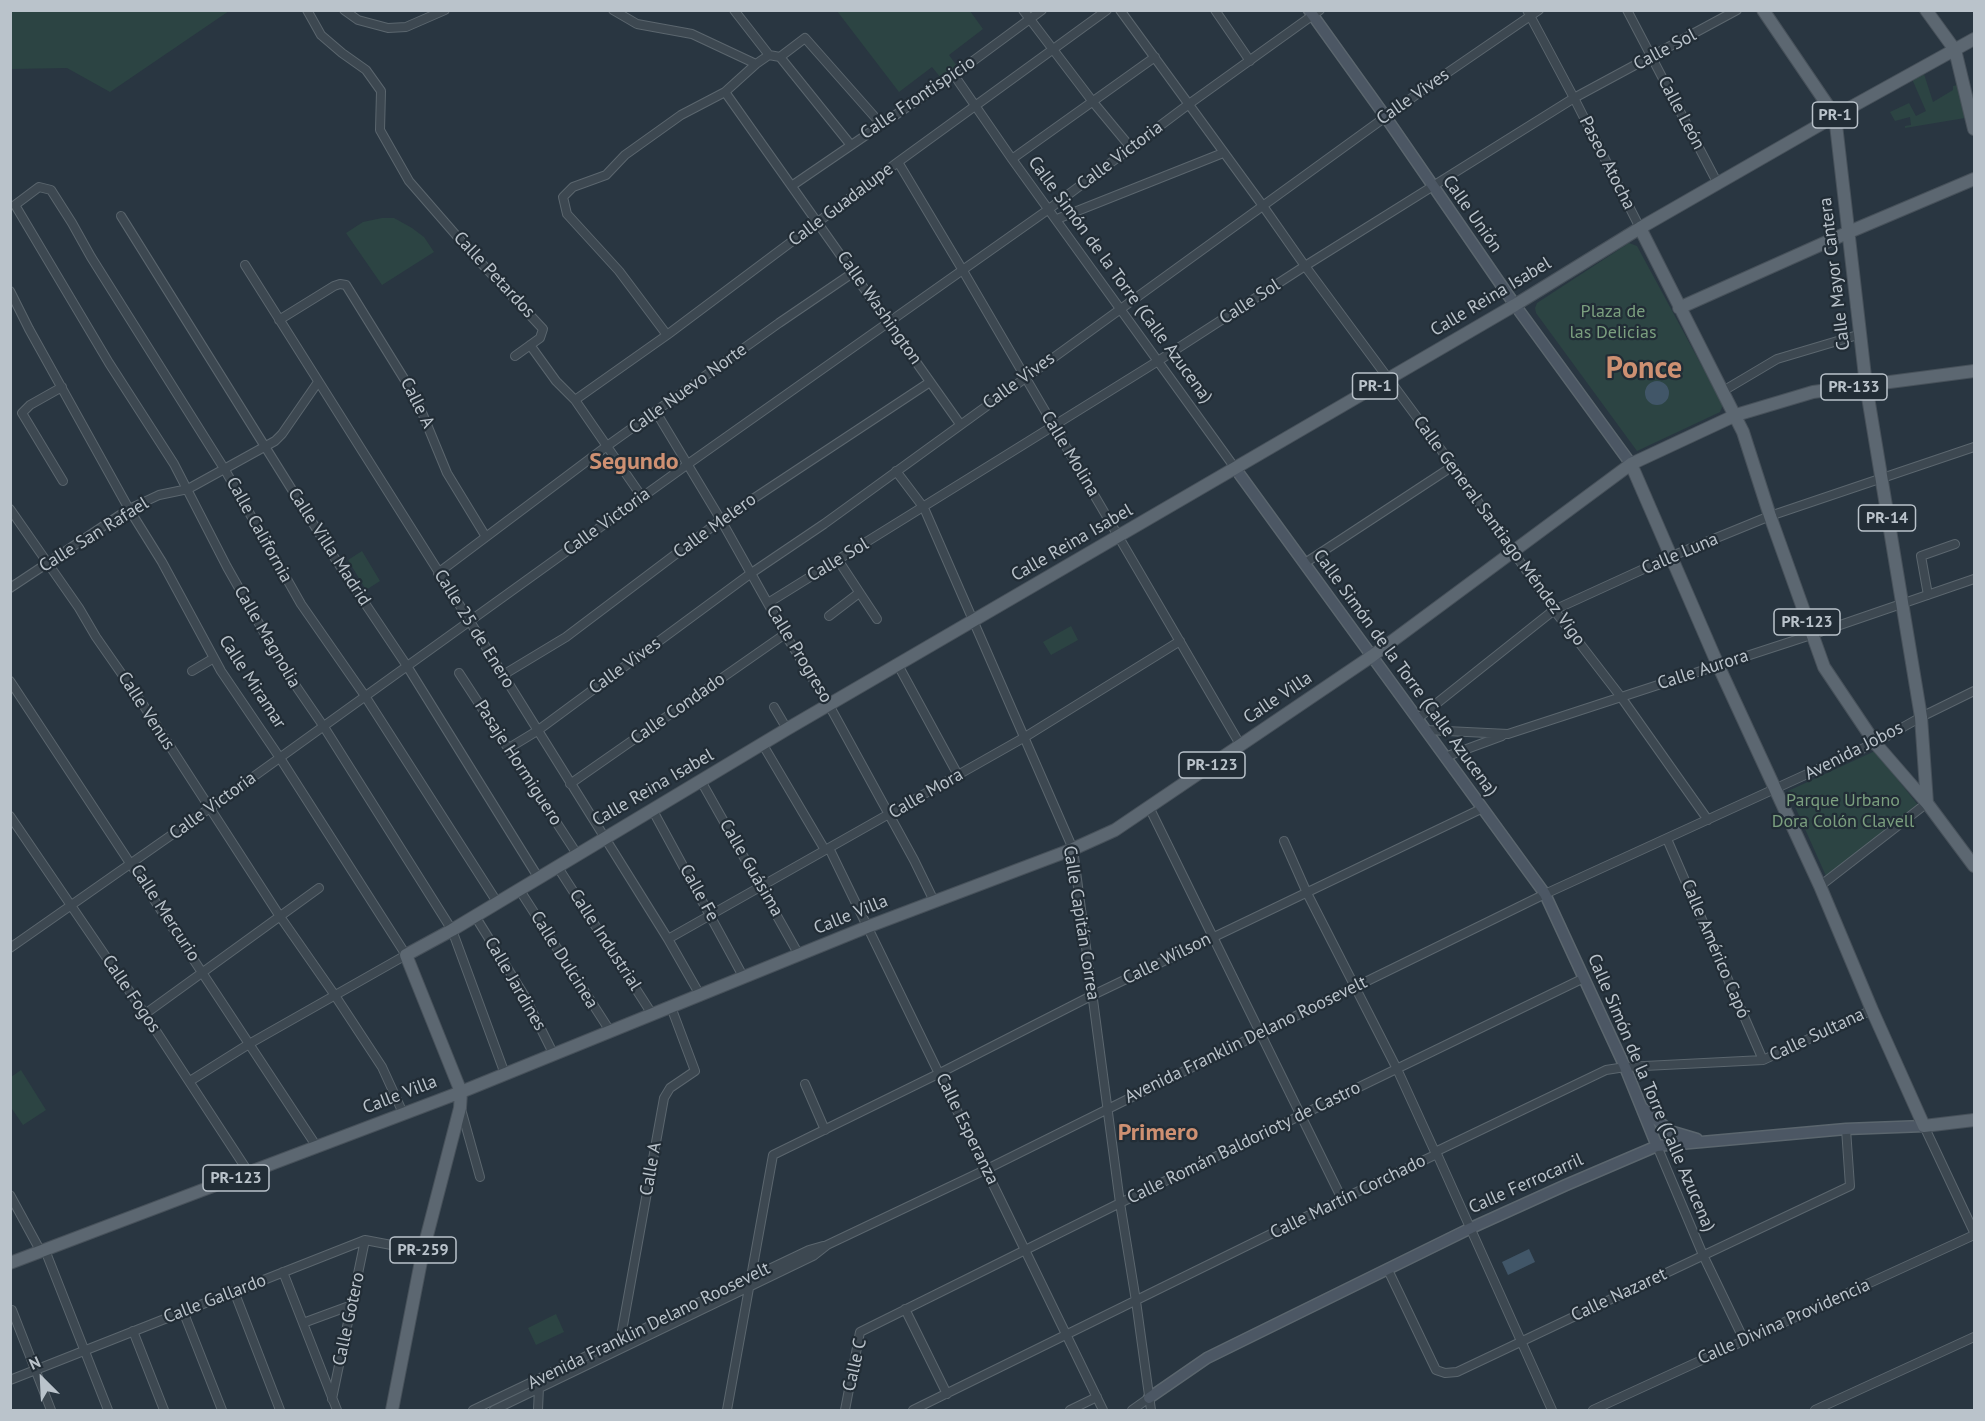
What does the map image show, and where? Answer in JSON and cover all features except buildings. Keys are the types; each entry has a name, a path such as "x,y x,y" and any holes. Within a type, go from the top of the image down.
{"main road":[{"name":"Calle Mayor Cantera","path":"1763,10 1835,116 1866,385 1921,717 1927,803"},
{"path":"1926,10 1955,50 1974,129"},
{"name":"Calle Reina Isabel","path":"406,955 452,930 787,729 1515,305 1640,228 1974,39"},
{"path":"1679,308 1974,179"},
{"path":"1640,228 1679,308 1736,415"},
{"name":"PR-133","path":"1631,464 1736,415 1813,392 1974,371"},
{"name":"PR-123","path":"1736,415 1824,667 1875,743 1927,803"},
{"path":"1631,464 1718,664 1820,886 1924,1126"},
{"name":"Calle Villa","path":"10,1263 461,1092 934,900 1073,849 1115,830 1150,809 1372,656 1631,464"},
{"path":"1927,803 1974,866"},
{"name":"Calle Miramar","path":"406,955 461,1092"},
{"name":"PR-259","path":"392,1410 423,1251 460,1108 461,1092"},
{"name":"Calle Ferrocarril","path":"1924,1126 1974,1120"}],"street":[{"name":"Calle Petardos","path":"307,10 321,35 369,74 381,91 380,130 408,181 543,329 543,334 530,345 556,381 575,400 642,496"},
{"path":"344,10 358,20 388,28 406,27 445,10"},
{"path":"613,10 637,24 692,34 756,64"},
{"path":"734,10 770,56"},
{"path":"1023,10 1093,102 1132,148"},
{"name":"Calle Frontispicio","path":"793,185 954,75 1042,10"},
{"name":"Calle Guadalupe","path":"575,400 667,335 819,223 897,162 1107,10"},
{"name":"Calle General Santiago Méndez Vigo","path":"1120,10 1708,819"},
{"path":"1215,10 1250,61"},
{"name":"Calle Vives","path":"509,748 537,731 750,574 1121,309 1385,116 1529,14 1539,10"},
{"name":"Calle León","path":"1627,10 1718,184"},
{"name":"Calle Sol","path":"768,603 924,508 1574,98 1737,10"},
{"name":"Calle Victoria","path":"10,948 324,727 642,496 1049,208 1314,12"},
{"name":"Calle Unión","path":"1314,12 1515,305 1631,464"},
{"name":"Paseo Atocha","path":"1529,14 1640,228"},
{"path":"667,335 619,271 567,214 563,197 573,187 606,176 625,155 681,115 725,92 756,64 770,56 780,57 805,38 881,124"},
{"path":"780,57 850,144"},
{"path":"1012,159 1155,57"},
{"name":"Calle Simón de la Torre (Calle Azucena)","path":"954,75 1012,159 1545,894 1625,1067 1703,1256 1744,1340"},
{"name":"Calle Washington","path":"725,92 960,424"},
{"path":"1057,219 1223,153"},
{"name":"Calle Molina","path":"897,162 1241,746"},
{"name":"Calle California","path":"15,206 39,187 51,190 225,470 301,604 365,696 496,902"},
{"name":"Calle Magnolia","path":"15,206 109,363 174,464 254,618 287,673 324,727 452,930 505,1074"},
{"name":"Calle Villa Madrid","path":"121,216 538,877"},
{"name":"Calle 25 de Enero","path":"245,265 668,939 700,995"},
{"name":"Calle Nuevo Norte","path":"438,573 779,323 854,272"},
{"name":"Calle A","path":"279,320 334,286 346,285 404,377 422,410 447,473 486,537"},
{"name":"Calle Miramar","path":"10,291 214,658 406,955"},
{"path":"1723,391 1777,360 1861,334"},
{"path":"515,356 530,345"},
{"name":"Calle San Rafael","path":"10,588 129,508 159,495 188,489 265,447 282,434 318,382"},
{"name":"Calle Melero","path":"503,675 566,637 721,520 930,382"},
{"path":"62,387 37,400 22,413 63,481"},
{"name":"Calle Progreso","path":"656,412 829,705 934,900"},
{"name":"Calle Luna","path":"1418,719 1554,610 1672,556 1770,516 1974,447"},
{"path":"1305,563 1453,466"},
{"name":"Calle Capitán Correa","path":"896,471 924,508 1073,849 1120,1203 1151,1410"},
{"name":"Calle Venus","path":"10,509 279,915 334,994"},
{"path":"1928,595 1921,556 1954,544"},
{"path":"838,560 878,619"},
{"name":"Calle Aurora","path":"1426,730 1508,734 1974,579"},
{"path":"829,616 860,593"},
{"name":"Calle Condado","path":"570,784 785,634"},
{"name":"Calle Mora","path":"668,939 1025,737 1180,641"},
{"path":"192,671 214,658"},
{"path":"898,665 958,775"},
{"name":"Pasaje Hormiguero","path":"459,673 577,854"},
{"name":"Calle Mercurio","path":"10,681 317,1147"},
{"name":"Avenida Jobos","path":"1667,839 1875,743 1974,691"},
{"path":"774,707 787,729"},
{"path":"1445,757 1508,734"},
{"name":"Calle Esperanza","path":"763,745 827,849 867,927 1103,1410"},
{"name":"Calle Guásima","path":"701,781 800,956"},
{"path":"1820,886 1927,803"},
{"name":"Calle Wilson","path":"750,1277 773,1155 1093,995 1483,808"},
{"name":"Calle Fe","path":"652,809 744,978"},
{"path":"1150,809 1342,1199"},
{"name":"Calle Fogos","path":"10,816 190,1081 249,1173"},
{"name":"Avenida Franklin Delano Roosevelt","path":"473,1410 750,1277 808,1250 827,1245 987,1169 1545,894 1667,839"},
{"name":"Calle Américo Capó","path":"1667,839 1763,1060"},
{"path":"1284,842 1306,893 1397,1069 1552,1410"},
{"name":"Calle Industrial","path":"557,866 652,1014"},
{"path":"145,1014 319,888"},
{"name":"Calle Dulcinea","path":"519,889 610,1031"},
{"name":"Calle Jardines","path":"475,916 524,995 553,1053"},
{"name":"Calle Reina Isabel","path":"190,1081 334,994 406,955"},
{"name":"Calle Román Baldorioty de Castro","path":"905,1309 1584,978"},
{"path":"334,994 382,1066 403,1113"},
{"name":"Calle A","path":"619,1350 664,1098 670,1088 695,1071 671,1007"},
{"name":"Calle Sultana","path":"1763,1060 1872,1010"},
{"name":"Calle Martín Corchado","path":"912,1410 1606,1070 1763,1060"},
{"path":"805,1084 825,1130"},
{"path":"1642,1106 1670,1131 1704,1141"},
{"path":"460,1108 480,1177"},
{"path":"1924,1126 1974,1234"},
{"name":"Calle Ferrocarril","path":"1132,1410 1207,1358 1471,1228 1657,1146 1846,1129 1924,1126"},
{"name":"Calle Nazaret","path":"1388,1270 1436,1370 1445,1373 1457,1372 1850,1186 1846,1129"},
{"path":"10,1195 43,1251 108,1410"},
{"name":"Calle Divina Providencia","path":"1593,1410 1974,1234"},
{"path":"365,1240 423,1251"},
{"name":"Calle Gallardo","path":"10,1380 365,1240"},
{"name":"Calle Gotero","path":"332,1399 365,1240"},
{"name":"Avenida Franklin Delano Roosevelt","path":"494,1410 813,1256 827,1245"},
{"path":"283,1272 337,1410"},
{"path":"727,1410 750,1277"},
{"path":"234,1291 280,1410"},
{"path":"303,1323 351,1305"},
{"path":"905,1309 947,1394"},
{"name":"Calle C","path":"845,1410 860,1332 905,1309"},
{"path":"12,1310 51,1410"},
{"path":"183,1311 222,1410"},
{"path":"133,1331 164,1410"},
{"path":"1815,1410 1974,1337"},
{"path":"536,1380 539,1388 538,1410"},
{"path":"1070,1410 1097,1397"}],"green space":[{"path":"10,11 229,11 110,92 67,68 11,69"},
{"path":"837,11 970,11 983,29 949,55 957,66 941,78 932,67 899,92"},
{"path":"1924,74 1933,102 1953,90 1953,86 1958,85 1965,118 1905,128 1911,125 1910,117 1895,121 1890,112 1909,103 1916,116 1926,111 1912,79"},
{"path":"394,218 412,228 424,237 434,252 382,285 346,233 363,222"},
{"name":"Plaza de las Delicias","path":"1629,243 1637,246 1723,405 1720,412 1637,451 1536,313 1535,308 1537,303"},
{"path":"362,551 380,581 366,590 348,560"},
{"path":"1071,626 1078,640 1051,655 1043,642"},
{"name":"Parque Urbano Dora Colón Clavell","path":"1875,751 1918,805 1826,876 1788,791"},
{"path":"21,1070 46,1110 23,1125 10,1106 11,1077"},
{"path":"556,1314 564,1332 536,1345 528,1328"}],"water":[{"path":"1657,381 1666,384 1669,393 1666,402 1657,405 1648,402 1645,393 1648,384"},
{"path":"1529,1249 1535,1262 1508,1275 1502,1262"}],"district":[{"name":"Ponce","path":"1644,369"},
{"name":"Segundo","path":"634,462"},
{"name":"Primero","path":"1158,1133"}]}
